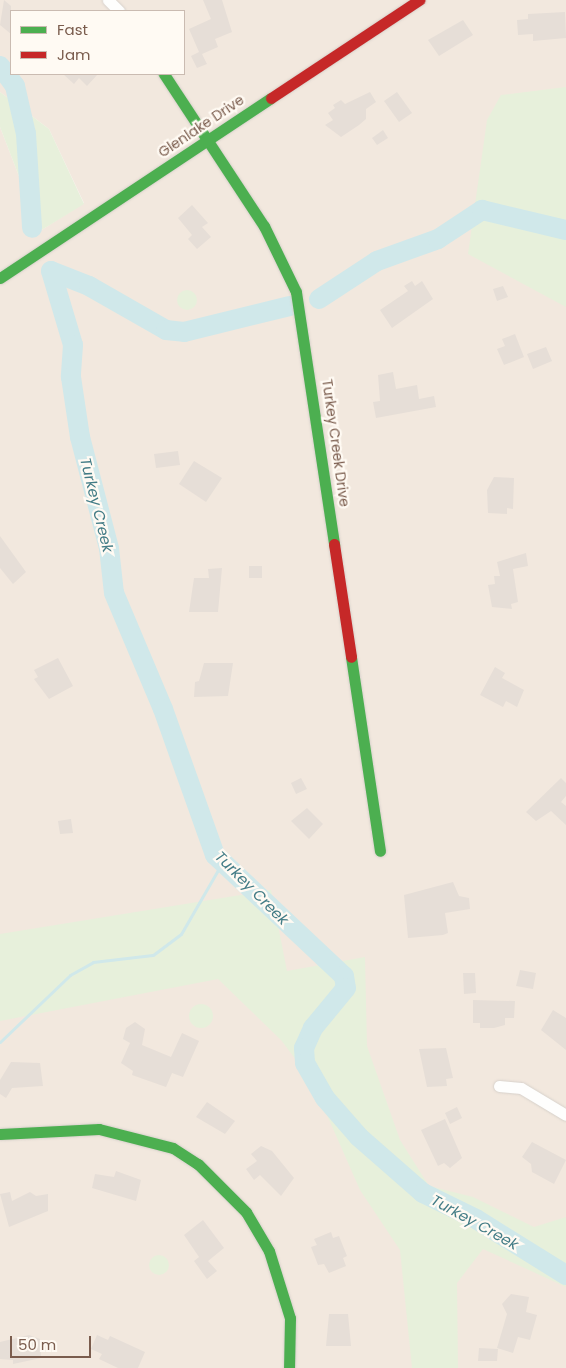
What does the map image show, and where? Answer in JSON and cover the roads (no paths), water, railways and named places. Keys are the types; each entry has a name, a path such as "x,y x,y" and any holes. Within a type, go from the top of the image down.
{"street":[{"path":"108,0 118,10"},
{"name":"Glenlake Drive","path":"0,278 420,0"},
{"name":"Turkey Creek Drive","path":"165,75 206,141 264,226 296,292 380,851"},
{"path":"499,1086 521,1088 566,1115"},
{"path":"0,1134 99,1129 173,1148 198,1164 246,1212 269,1251 290,1318 289,1368"}],"waterway":[{"name":"Turkey Creek","path":"0,66 15,86 26,134 32,228"},
{"path":"319,299 377,261 438,239 482,210 566,230"},
{"name":"Turkey Creek","path":"51,271 73,345 71,377 80,437 109,548 114,593 163,709 215,855 344,976 346,988 313,1028 304,1048 305,1063 325,1098 359,1137 423,1193 476,1219 566,1275"},
{"path":"51,271 89,286 166,330 184,332 290,306"},
{"path":"0,1042 70,975 93,962 153,955 181,934 222,863"}]}
